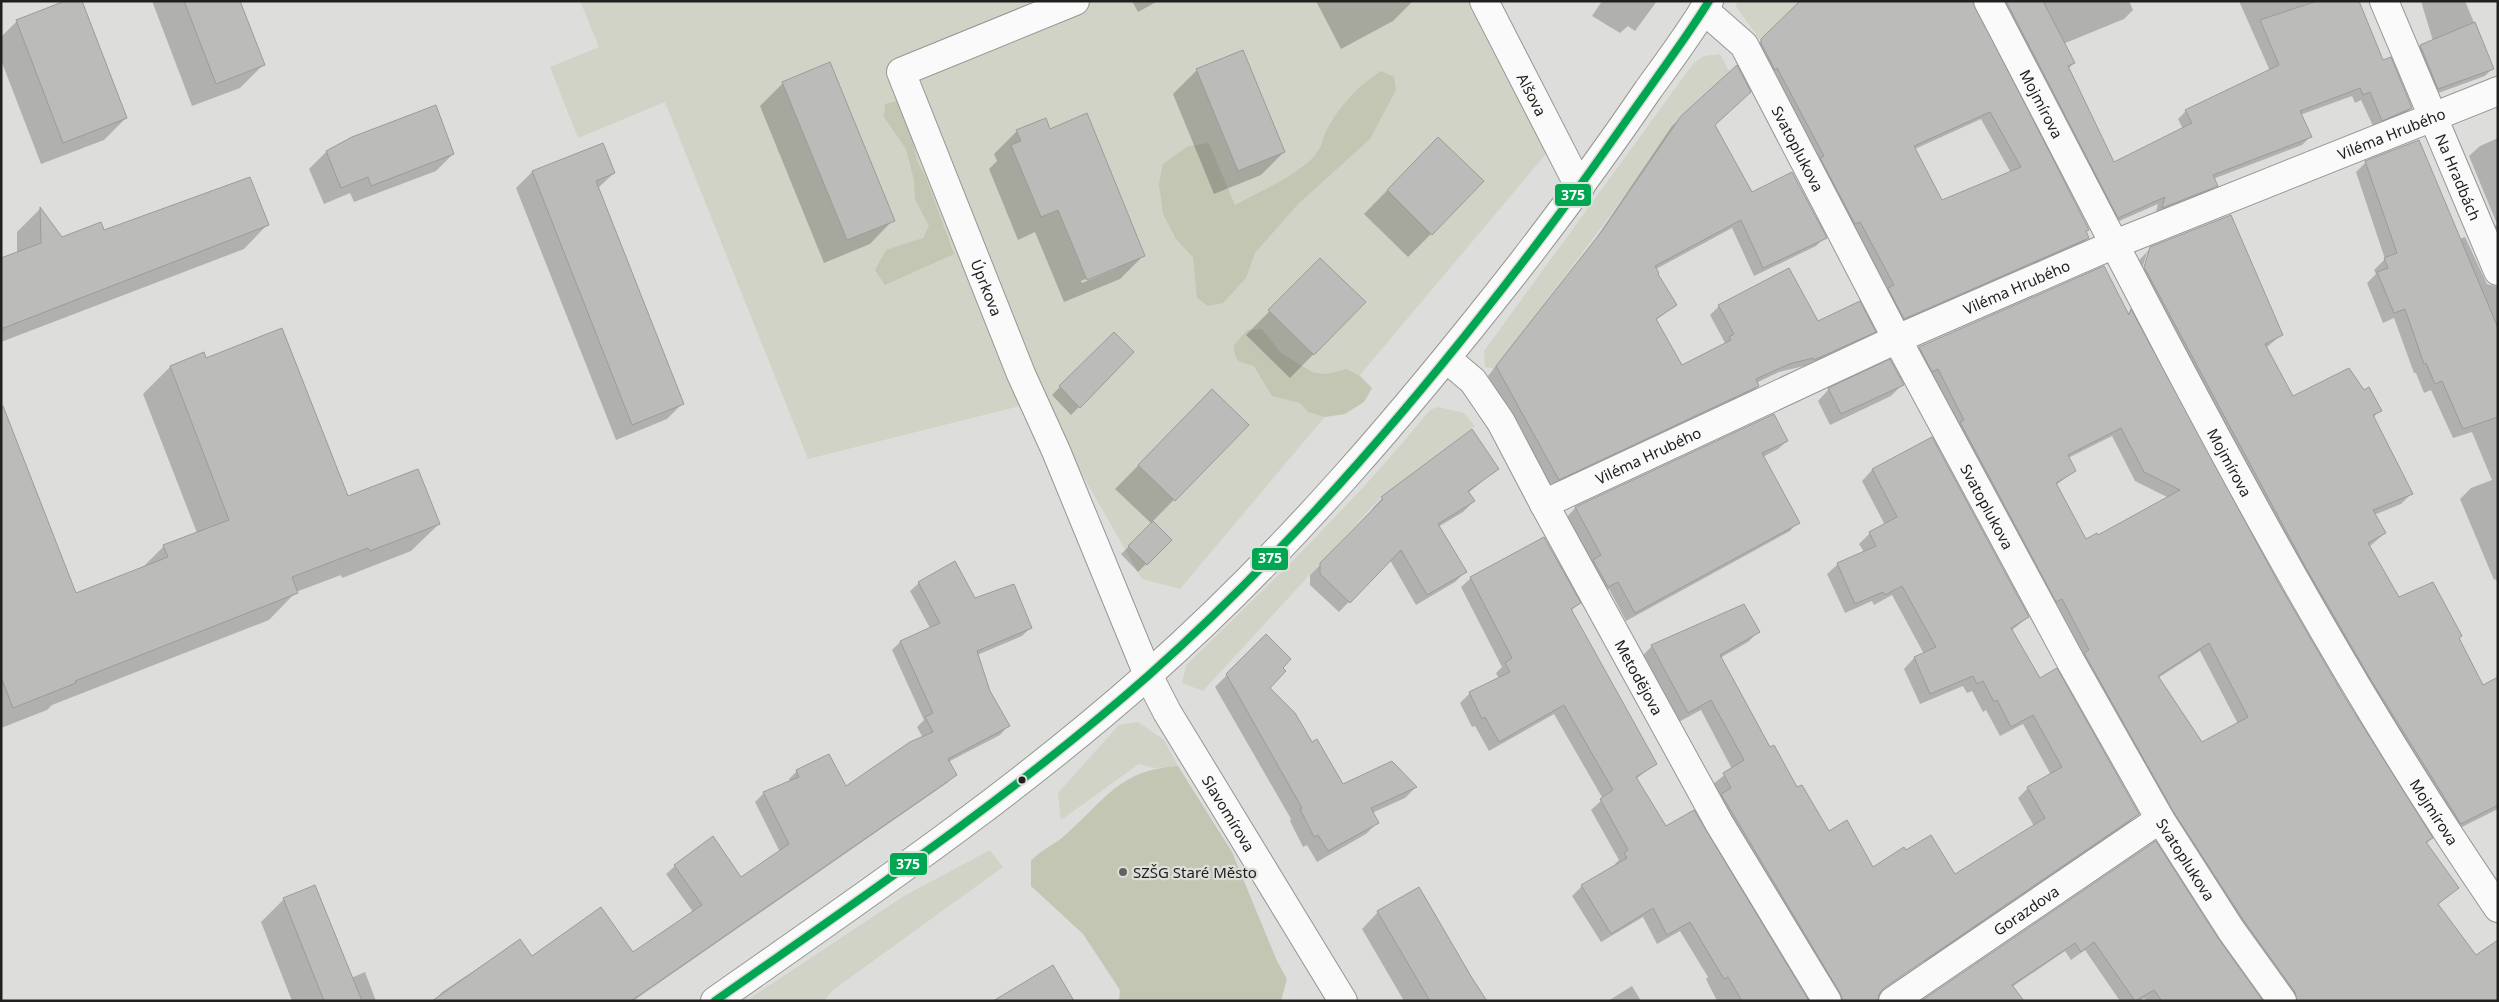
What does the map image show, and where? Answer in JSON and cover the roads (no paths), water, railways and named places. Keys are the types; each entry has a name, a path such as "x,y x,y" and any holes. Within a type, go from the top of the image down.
{"street":[{"name":"Úprkova","path":"1075,1 901,72 1021,374 1056,451 1148,676"},
{"name":"Alšova","path":"1484,1 1580,188"},
{"name":"Mojmírova","path":"1988,1 2207,422 2364,701 2457,848 2498,908"},
{"name":"Na Hradbách","path":"2384,1 2498,272"},
{"path":"715,1001 951,833 1040,766 1148,676 1222,607 1387,430 1447,359 1580,188 1706,6"},
{"name":"Svatoplukova","path":"1706,6 1744,45 1898,339 2071,662 2160,819 2231,930 2282,1001"},
{"name":"Viléma Hrubého","path":"1544,504 1898,339 2116,244 2498,90"},
{"name":"Metodějova","path":"1447,359 1473,381 1501,422 1544,504 1720,823 1827,1001"},
{"name":"Slavomírova","path":"1148,676 1167,712 1344,1001"},
{"name":"Gorazdova","path":"1893,1001 2160,819"}],"place":[{"name":"SZŠG Staré Město","path":"1123,872"}]}
